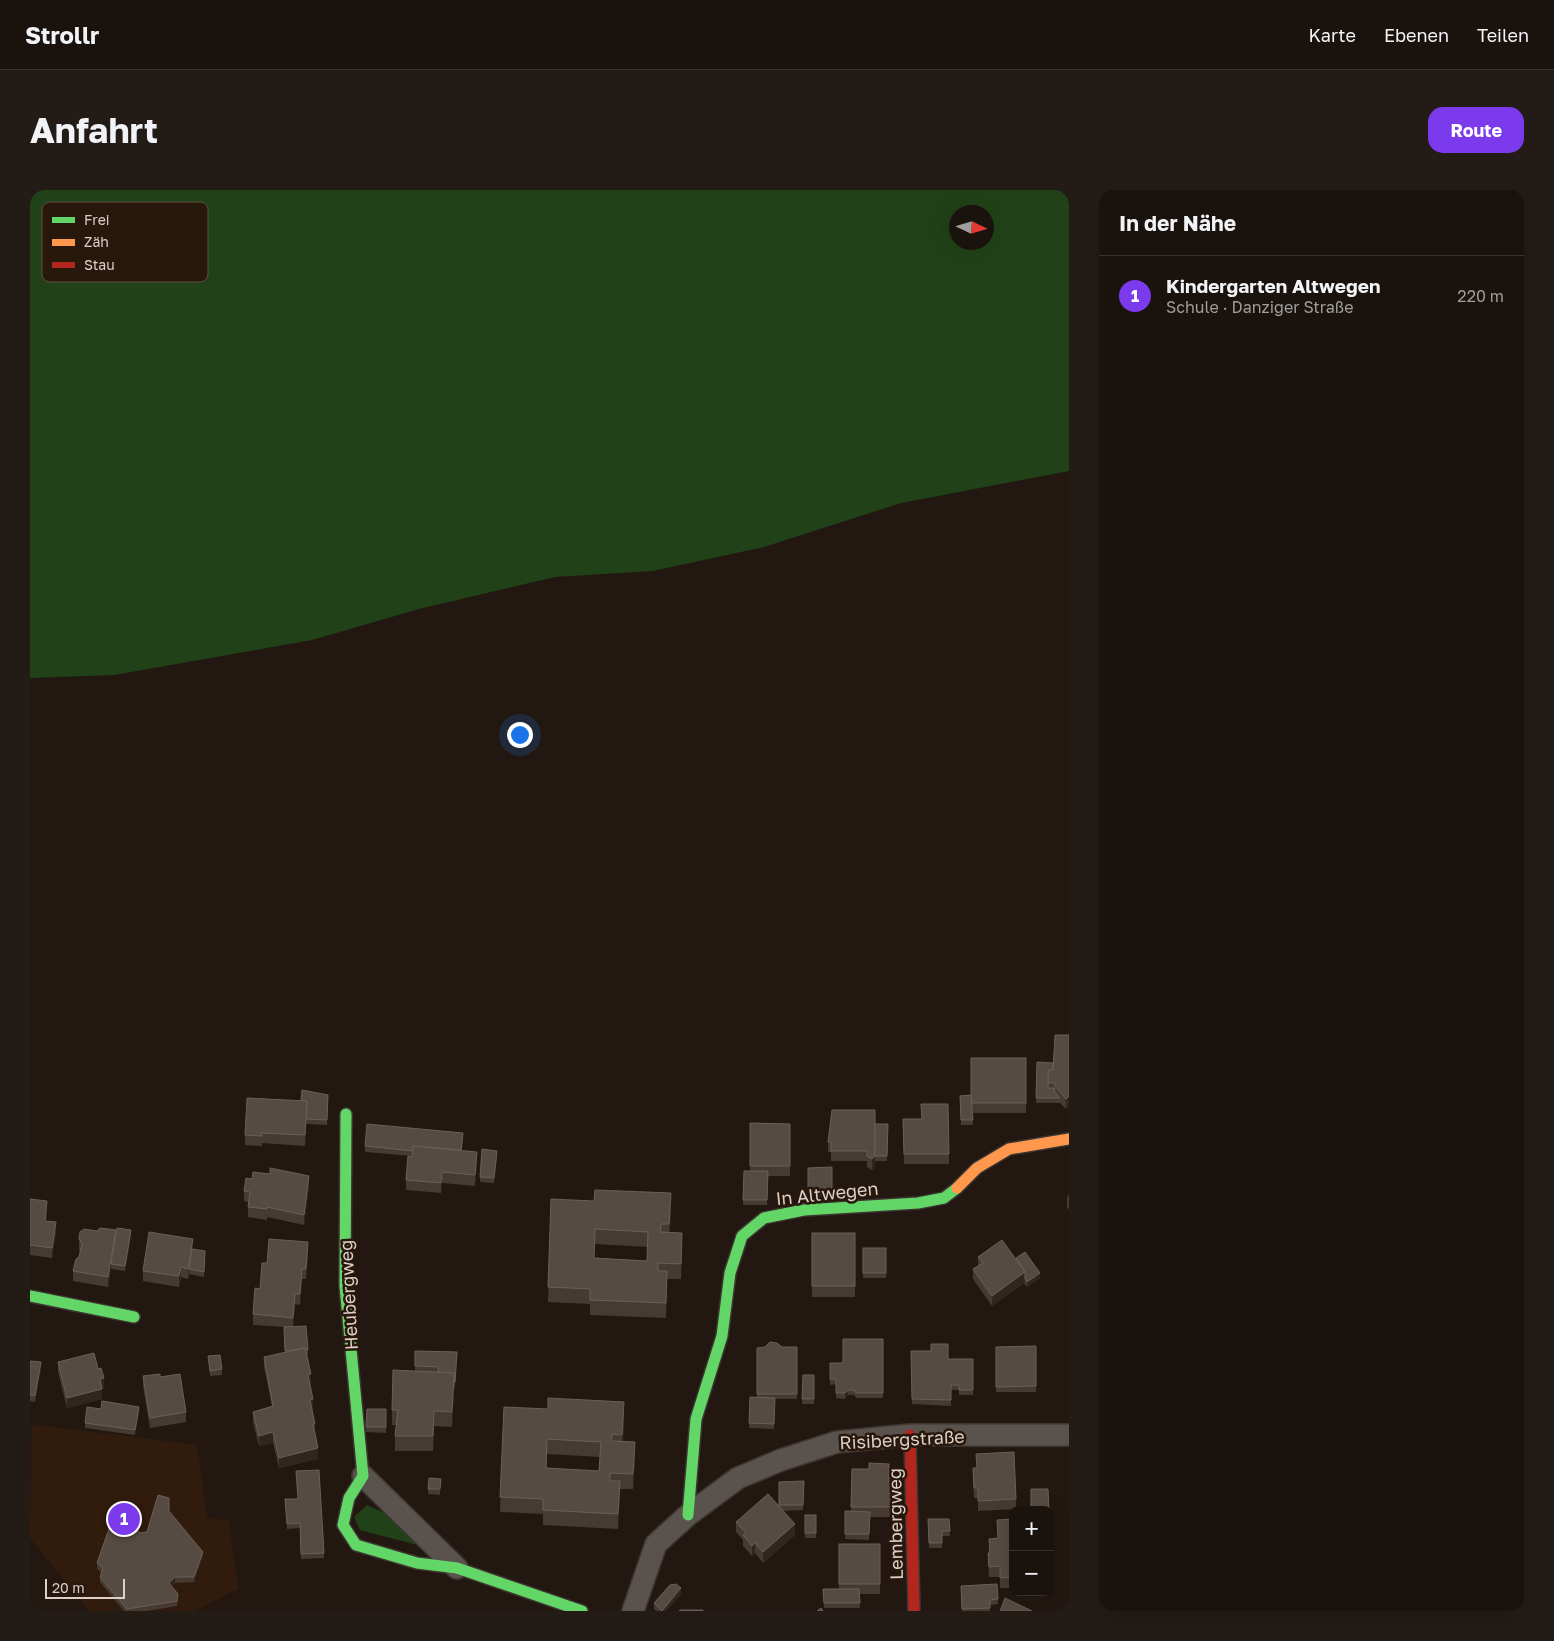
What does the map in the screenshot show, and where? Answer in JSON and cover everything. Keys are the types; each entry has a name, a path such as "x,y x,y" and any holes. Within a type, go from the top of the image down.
{"street":[{"name":"Heubergweg","path":"346,1114 345,1286 363,1476"},
{"name":"In Altwegen","path":"688,1515 696,1419 722,1336 730,1273 742,1236 764,1218 804,1210 918,1202 944,1198 964,1184 977,1168 1009,1149 1069,1139"},
{"path":"30,1296 134,1317"},
{"name":"Risibergstraße","path":"633,1611 656,1544 688,1515 738,1478 781,1460 836,1442 910,1435 1069,1435"},
{"name":"Lembergweg","path":"910,1435 914,1611"},
{"path":"458,1568 363,1476 348,1498 343,1525 356,1546 417,1562 458,1568 582,1611"}],"shaded area":[{"path":"31,1424 197,1445 207,1517 229,1521 238,1589 195,1611 89,1611 30,1538"}],"green space":[{"path":"30,190 1069,190 1069,471 901,503 764,547 653,571 555,577 419,609 312,640 114,675 30,678"},
{"path":"367,1505 389,1515 421,1546 360,1530 354,1517"}],"building":[{"path":"1055,1035 1069,1035 1069,1096 1066,1099 1055,1086 1055,1083 1048,1083 1048,1070 1053,1070"},
{"path":"971,1058 1026,1058 1026,1103 971,1103"},
{"path":"1037,1062 1053,1063 1053,1070 1048,1070 1048,1088 1055,1088 1054,1091 1060,1098 1036,1098"},
{"path":"302,1090 328,1095 327,1120 306,1119 307,1101 301,1100"},
{"path":"971,1095 973,1120 961,1120 960,1096"},
{"path":"247,1098 307,1101 305,1135 262,1133 262,1136 245,1135"},
{"path":"921,1104 948,1104 949,1154 904,1154 903,1119 922,1119"},
{"path":"832,1110 875,1110 875,1156 872,1159 867,1156 867,1151 831,1151 831,1142 828,1142"},
{"path":"750,1123 790,1124 790,1166 750,1166"},
{"path":"367,1124 463,1133 461,1150 413,1146 413,1151 365,1146"},
{"path":"875,1124 888,1124 887,1156 875,1156"},
{"path":"413,1146 477,1152 475,1175 442,1172 441,1183 406,1180 408,1156 412,1157"},
{"path":"482,1149 497,1151 494,1178 480,1177"},
{"path":"832,1167 832,1191 808,1191 808,1168"},
{"path":"270,1168 309,1176 304,1215 267,1207 267,1209 248,1207 250,1192 244,1191 246,1178 252,1179 253,1172 270,1174"},
{"path":"744,1171 768,1171 767,1200 743,1200"},
{"path":"595,1190 671,1193 669,1224 661,1224 660,1232 682,1233 681,1264 658,1263 658,1271 667,1271 666,1303 590,1300 590,1289 548,1287 551,1199 594,1201","holes":["595,1229 648,1232 647,1261 594,1258"]},
{"path":"30,1199 47,1201 45,1221 56,1222 52,1248 30,1245"},
{"path":"100,1228 116,1230 108,1277 73,1271 82,1244 79,1239 80,1232 84,1229 97,1231"},
{"path":"117,1228 131,1230 125,1266 111,1264"},
{"path":"149,1232 193,1239 188,1269 181,1267 179,1276 143,1271"},
{"path":"812,1233 855,1233 855,1286 812,1286"},
{"path":"269,1239 308,1242 306,1269 302,1269 300,1294 295,1294 293,1318 253,1314 255,1288 260,1289 262,1263 267,1263"},
{"path":"1002,1240 1025,1272 992,1296 973,1269 983,1263 978,1257"},
{"path":"863,1248 886,1248 886,1273 863,1273"},
{"path":"192,1249 205,1251 204,1272 189,1269"},
{"path":"1025,1252 1040,1273 1027,1282 1025,1272 1016,1258"},
{"path":"306,1326 308,1350 305,1348 285,1351 284,1327"},
{"path":"843,1339 883,1339 883,1393 856,1393 854,1390 848,1390 845,1393 836,1393 836,1379 830,1379 830,1363 843,1363"},
{"path":"770,1342 777,1343 782,1347 797,1347 797,1394 757,1394 757,1348 765,1347"},
{"path":"931,1344 948,1344 948,1359 973,1359 973,1390 959,1390 959,1385 951,1385 951,1400 912,1399 911,1351 931,1351"},
{"path":"1036,1346 1036,1386 996,1387 996,1347"},
{"path":"305,1348 311,1374 308,1375 313,1399 310,1400 318,1448 279,1458 273,1432 259,1436 253,1412 273,1406 264,1357"},
{"path":"415,1351 457,1352 455,1382 454,1373 438,1372 438,1367 415,1366"},
{"path":"94,1353 98,1369 101,1368 104,1378 100,1379 102,1389 67,1398 58,1362"},
{"path":"220,1355 222,1369 210,1371 208,1356"},
{"path":"30,1361 41,1362 35,1396 30,1395"},
{"path":"393,1370 454,1373 452,1412 434,1411 433,1436 395,1436 398,1410 392,1410"},
{"path":"160,1374 160,1377 180,1374 186,1412 150,1418 143,1376"},
{"path":"803,1375 814,1375 814,1399 802,1399"},
{"path":"750,1397 775,1398 774,1424 749,1423"},
{"path":"548,1398 624,1402 622,1435 612,1434 611,1441 635,1442 633,1474 610,1473 610,1481 620,1481 618,1514 543,1510 543,1499 500,1497 504,1407 548,1409","holes":["547,1439 601,1442 599,1471 546,1468"]},
{"path":"102,1401 139,1407 135,1430 85,1423 87,1407 101,1409"},
{"path":"367,1409 386,1409 386,1427 366,1427"},
{"path":"1014,1452 1016,1499 978,1501 978,1488 974,1488 973,1468 977,1468 976,1454"},
{"path":"869,1463 889,1464 889,1484 893,1484 893,1507 851,1507 852,1469 869,1469"},
{"path":"319,1470 324,1553 301,1554 300,1523 287,1524 285,1499 298,1499 296,1471"},
{"path":"429,1478 441,1479 440,1489 428,1489"},
{"path":"804,1481 803,1505 779,1505 779,1482"},
{"path":"1031,1489 1048,1489 1049,1506 1031,1506"},
{"path":"768,1494 795,1524 763,1552 755,1543 752,1546 743,1535 746,1533 736,1522"},
{"path":"158,1495 169,1498 169,1511 203,1552 194,1577 175,1577 169,1583 178,1594 177,1601 127,1609 100,1577 103,1568 97,1563 111,1523 130,1519 140,1533 147,1532"},
{"path":"845,1511 870,1512 869,1534 845,1534"},
{"path":"805,1515 816,1515 816,1533 805,1533"},
{"path":"928,1519 949,1519 950,1531 942,1531 942,1543 929,1543"},
{"path":"1009,1519 1009,1577 1000,1578 1000,1566 989,1567 989,1539 998,1538 997,1520"},
{"path":"839,1544 880,1544 880,1584 839,1584"},
{"path":"676,1584 681,1588 662,1611 654,1603 670,1585"},
{"path":"997,1584 998,1599 990,1600 990,1608 962,1609 961,1586"},
{"path":"823,1589 859,1589 860,1603 824,1603"},
{"path":"1005,1598 1032,1611 1000,1611"},
{"path":"703,1610 703,1611 679,1611"}],"traffic: fast":[{"path":"346,1114 345,1286 363,1476 349,1498 343,1525 356,1545 417,1563 457,1568 582,1611"},
{"path":"688,1515 696,1419 722,1336 730,1273 742,1236 764,1218 804,1210 918,1203 944,1198 957,1188"},
{"path":"30,1296 134,1317"}],"traffic: slow":[{"path":"957,1188 977,1168 1009,1149 1069,1139"}],"traffic: jam":[{"path":"910,1435 914,1611"}],"place":[{"name":"Kindergarten Altwegen","path":"124,1519"}]}
